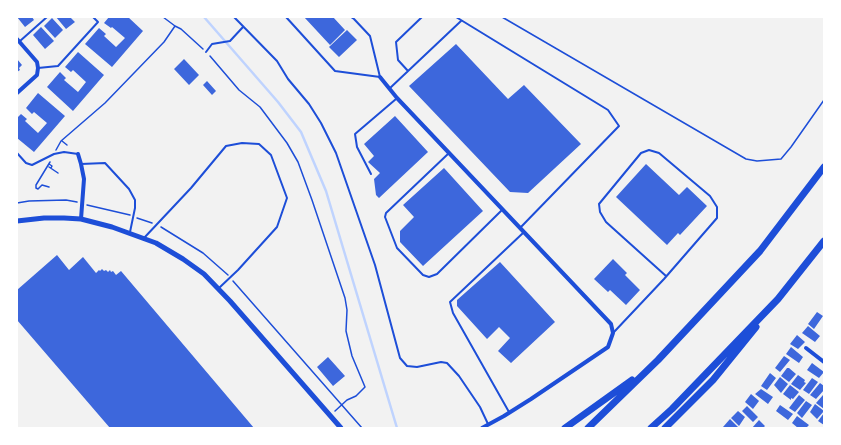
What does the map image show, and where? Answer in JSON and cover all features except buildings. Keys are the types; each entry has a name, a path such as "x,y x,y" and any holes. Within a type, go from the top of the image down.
{"highway":[{"path":"588,428 658,360 760,251 824,167"},
{"path":"665,428 713,380 738,351 824,241"},
{"path":"651,428 672,409 778,299"},
{"path":"565,428 607,399 658,360"}],"street":[{"path":"17,93 37,75 38,68 36,62 18,41"},
{"path":"380,77 397,98 611,324 613,333 608,347 509,413 482,428"},
{"path":"78,154 84,179 81,219"},
{"path":"17,221 44,218 64,218 81,219 112,226 144,238 184,259 204,274 218,289 341,428"},
{"path":"806,348 824,362"}],"lane":[{"path":"18,41 47,17"},
{"path":"38,68 58,66 98,22 93,17"},
{"path":"234,17 277,61 288,79 309,104 321,123 336,153 375,265 400,358 407,366 417,367 441,362 448,363 459,376 480,407 488,424"},
{"path":"286,17 335,71 380,77 370,36 355,18 350,17"},
{"path":"408,71 398,60 396,42 422,17"},
{"path":"456,17 608,110 619,126 520,228"},
{"path":"390,89 461,21"},
{"path":"206,52 212,44 230,40 243,27"},
{"path":"371,174 357,147 355,134 397,98"},
{"path":"144,238 191,188 226,146 242,143 259,144 271,155 287,198 277,227 218,289"},
{"path":"613,333 666,276 717,218 717,207 710,196 659,153 650,150 641,153 599,204 600,212 606,222 666,276"},
{"path":"17,153 26,163 32,165 54,154 64,152 78,154"},
{"path":"449,153 386,212 385,217 397,248 423,275 429,277 437,274 503,210"},
{"path":"81,164 105,163 129,189 135,200 135,208 130,232"},
{"path":"509,413 453,313 450,302 524,232"}],"path":[{"path":"163,17 190,36 239,90 260,108 287,143 298,162 345,298 347,310 346,331 352,356 365,387 356,396 346,400 330,415"},
{"path":"502,17 746,159 758,161 781,159 824,100"},
{"path":"49,187 42,185 38,189 36,186 57,147 104,103 164,42 175,26"},
{"path":"62,141 67,145"},
{"path":"49,164 52,166 50,168 58,173"},
{"path":"17,203 29,201 66,200"},
{"path":"342,405 362,428"}],"waterway":[{"path":"204,17 278,102 301,132 326,191 397,428"}]}
